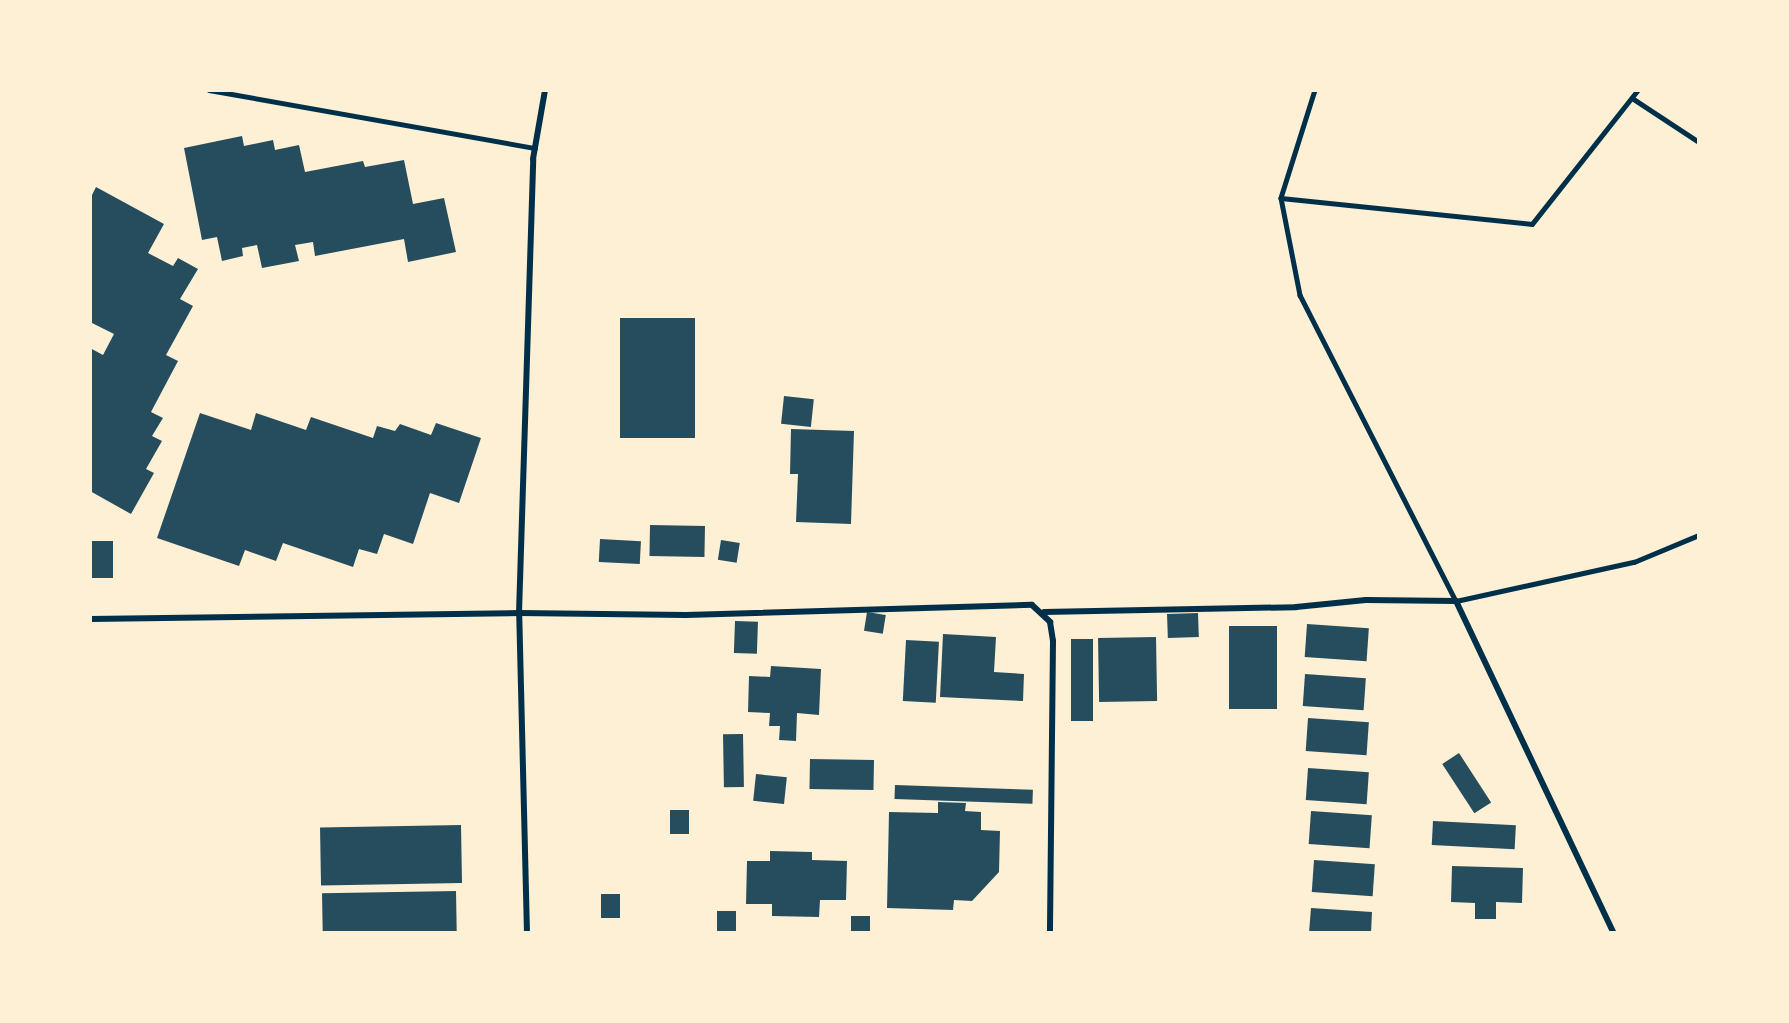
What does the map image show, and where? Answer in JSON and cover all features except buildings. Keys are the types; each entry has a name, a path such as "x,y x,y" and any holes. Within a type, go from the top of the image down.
{"street":[{"path":"527,933 519,613 535,148 545,90"},
{"path":"1044,612 1296,607 1366,600 1456,601 1614,933"},
{"path":"90,619 519,613 686,615 1032,605 1044,612 1050,622 1053,641 1050,933"}],"lane":[{"path":"209,90 535,148"},
{"path":"1315,90 1281,198 1300,295 1456,601 1634,562 1699,535"},
{"path":"1281,198 1532,224 1638,90"},
{"path":"1632,98 1699,142"}]}
